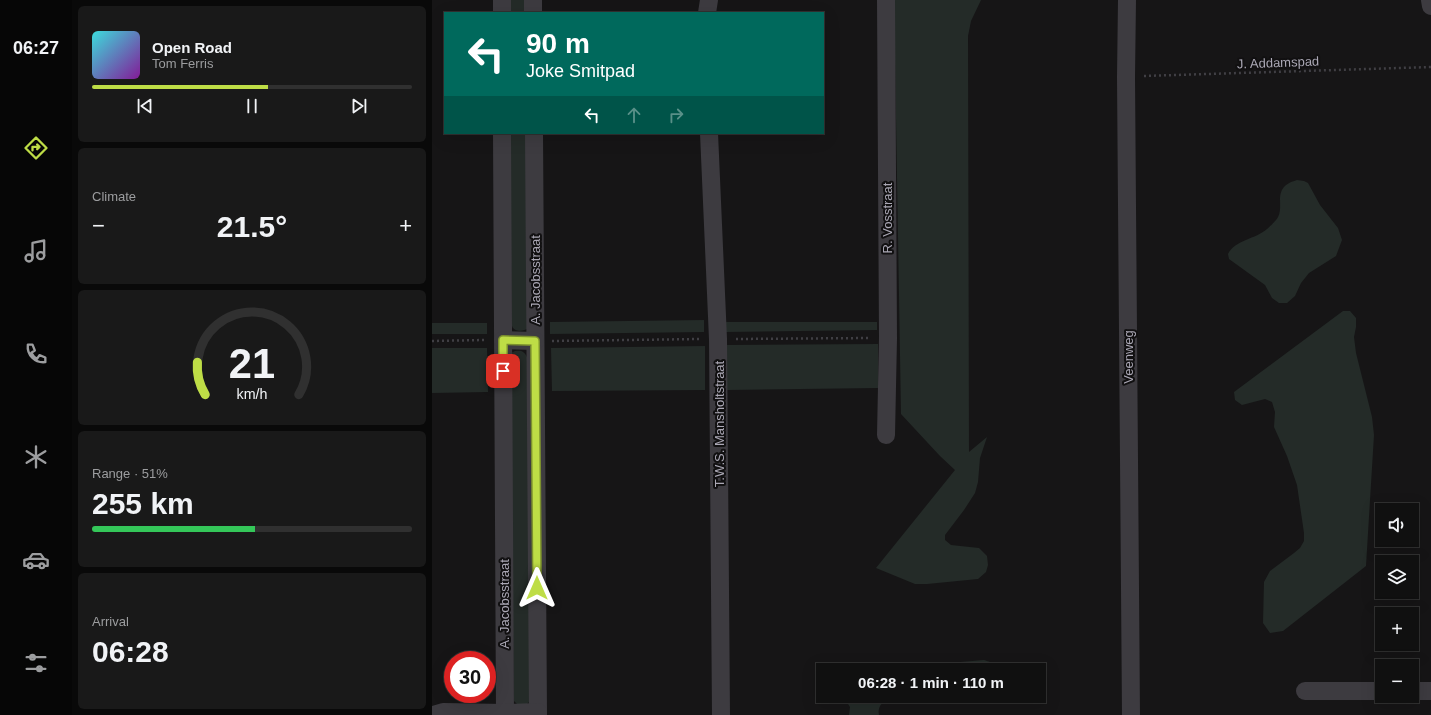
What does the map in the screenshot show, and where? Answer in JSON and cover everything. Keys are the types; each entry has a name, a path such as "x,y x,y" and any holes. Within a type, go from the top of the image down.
{"street":[{"path":"502,0 502,12"},
{"path":"533,0 533,12"},
{"path":"707,12 709,0"},
{"name":"R. Vosstraat","path":"886,0 888,338 886,435"},
{"name":"Veenweg","path":"1127,0 1126,77 1131,715"},
{"name":"A. Jacobsstraat","path":"502,134 505,714"},
{"name":"A. Jacobsstraat","path":"534,134 538,714"},
{"name":"T.W.S. Mansholtstraat","path":"709,134 718,339 721,715"},
{"path":"503,340 535,341"},
{"path":"1305,691 1375,691"},
{"path":"1419,691 1431,691"},
{"path":"433,715 443,712 538,714"}],"path":[{"name":"J. Addamspad","path":"1126,77 1431,67"},
{"path":"432,341 503,340"}],"shaded area":[{"path":"508,0 528,0 528,12 508,12"},
{"path":"894,0 981,0 971,21 968,36 969,452 987,437 980,458 978,482 975,493 945,535 945,540 951,545 979,548 987,556 988,565 986,572 978,579 915,584 876,568 955,470 901,414"},
{"path":"509,134 529,134 528,328 522,331 513,328"},
{"path":"1297,180 1308,183 1320,205 1338,228 1342,240 1336,256 1309,273 1301,283 1295,296 1287,303 1279,303 1272,298 1265,285 1229,259 1228,254 1231,249 1272,225 1279,215 1280,198 1283,188 1289,183"},
{"path":"1343,311 1350,311 1356,318 1354,337 1356,353 1372,417 1374,435 1366,566 1283,631 1270,633 1263,623 1264,582 1270,571 1300,548 1304,541 1297,485 1287,456 1274,427 1275,412 1272,402 1265,399 1242,405 1235,400 1234,392"},
{"path":"704,320 704,332 550,334 550,322"},
{"path":"725,322 877,322 877,330 725,332"},
{"path":"432,323 487,323 487,334 432,334"},
{"path":"878,344 878,388 727,390 727,345"},
{"path":"705,346 705,390 552,391 551,348"},
{"path":"432,348 487,348 488,392 432,393"},
{"path":"515,351 522,351 527,357 531,700 525,706 517,704 514,701 509,357 511,353"},
{"path":"984,660 990,663 949,663"},
{"path":"847,703 882,703 880,705 879,715 849,715 850,707"}],"route":[{"path":"503,371 503,340 535,341 537,588"}]}
